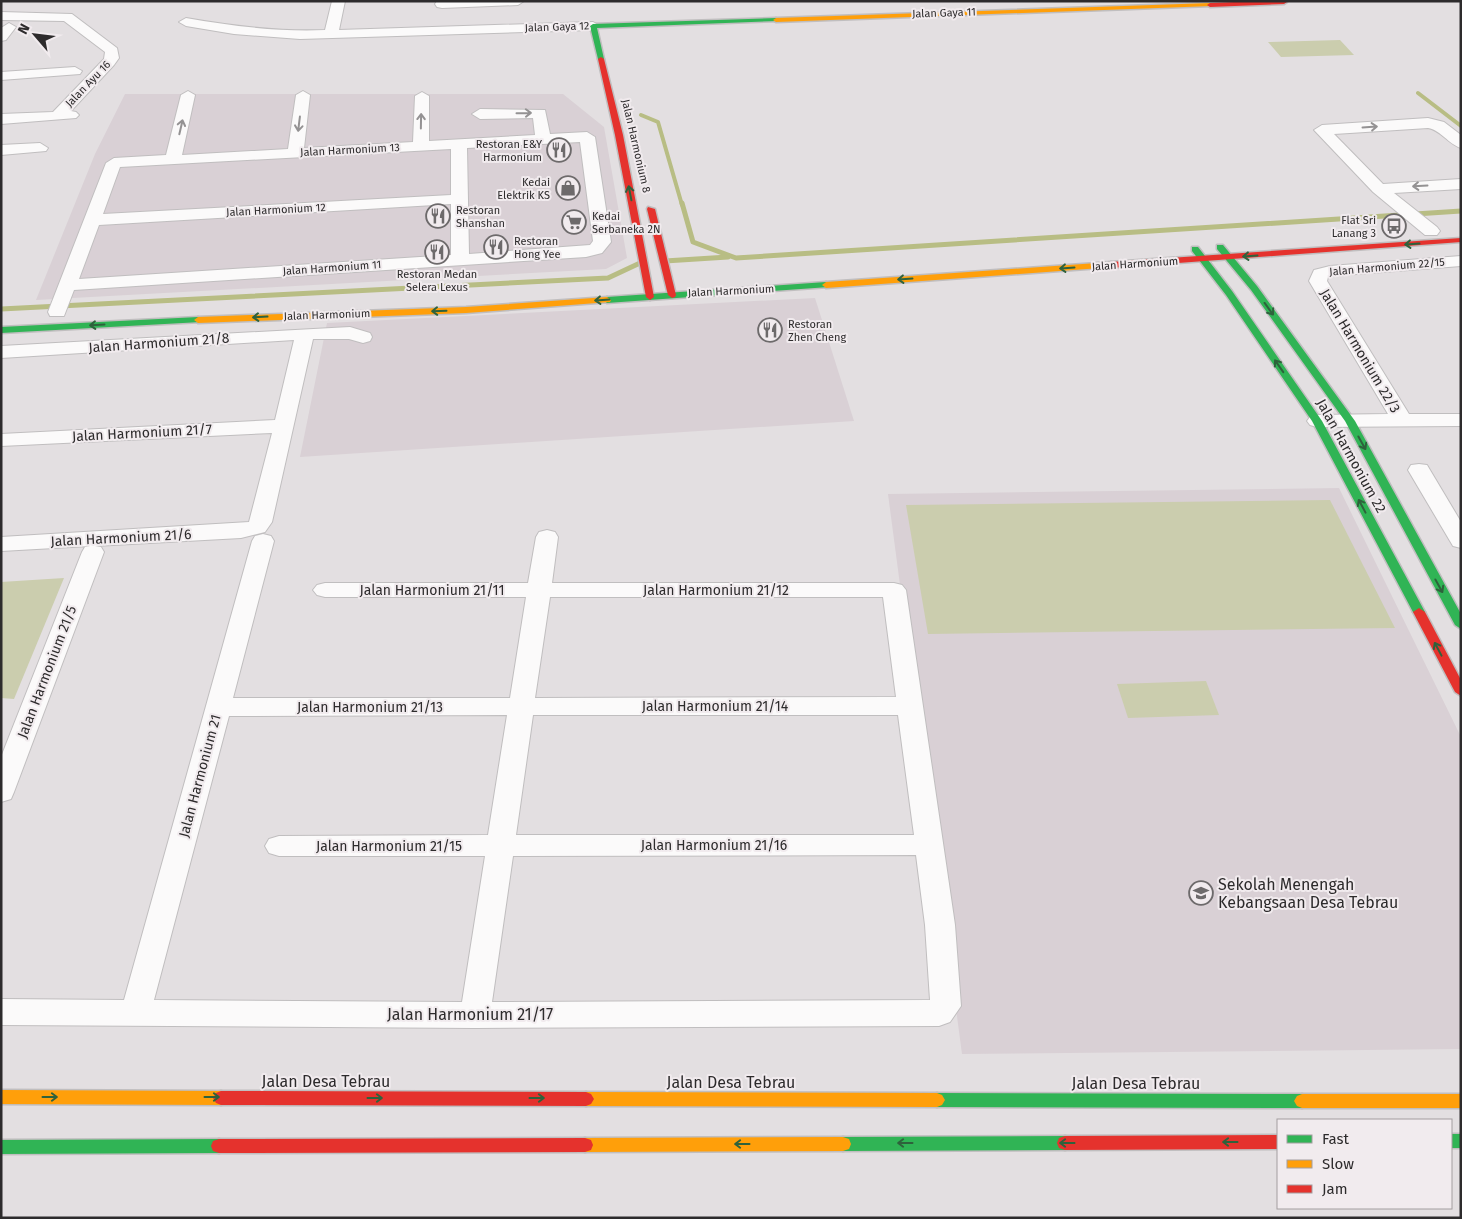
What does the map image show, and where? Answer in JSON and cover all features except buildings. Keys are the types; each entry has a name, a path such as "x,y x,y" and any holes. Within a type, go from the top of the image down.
{"main road":[{"name":"Jalan Gaya 11","path":"782,15 1284,1"},
{"name":"Jalan Gaya 12","path":"593,26 610,30 782,15"},
{"name":"Jalan Harmonium 8","path":"593,26 619,135 644,263 643,284 650,296"},
{"name":"Jalan Harmonium 8","path":"649,200 664,262 674,282 672,295"},
{"name":"Jalan Harmonium","path":"1154,250 1461,229"},
{"name":"Jalan Harmonium","path":"1,330 354,332 466,310 1461,240"},
{"name":"Jalan Harmonium 22","path":"1219,246 1254,288 1350,421 1461,625"},
{"name":"Jalan Harmonium 22","path":"1194,247 1229,293 1317,421 1461,692"},
{"path":"1254,288 1261,271 1274,259 1294,253"},
{"path":"1148,263 1197,274 1229,293"},
{"name":"Jalan Harmonium","path":"643,284 674,282"},
{"name":"Jalan Desa Tebrau","path":"1,1097 1461,1100"},
{"path":"1,1147 1277,1142"}],"street":[{"path":"331,35 339,1"},
{"path":"438,31 442,3 518,1"},
{"name":"Jalan Ayu 16","path":"1,16 67,17 112,51 112,58 109,62 56,116"},
{"name":"Jalan Gaya 12","path":"186,22 278,34 331,35 593,26"},
{"path":"1,76 75,71"},
{"path":"173,160 188,95"},
{"path":"295,153 303,95"},
{"path":"421,146 422,96"},
{"path":"480,114 540,113 543,139"},
{"path":"1,119 73,115"},
{"path":"1431,231 1379,188 1322,130 1439,125 1461,144"},
{"name":"Jalan Harmonium 13","path":"92,220 114,163 587,137 602,242 596,249"},
{"path":"459,144 460,260"},
{"path":"1,150 40,148"},
{"path":"1379,188 1461,184"},
{"name":"Jalan Harmonium 12","path":"92,220 460,199"},
{"path":"58,312 92,220"},
{"name":"Jalan Harmonium 11","path":"68,285 586,252 596,249"},
{"path":"1455,262 1461,278"},
{"name":"Jalan Harmonium 22/15","path":"1318,282 1320,274 1330,271 1455,262"},
{"name":"Jalan Harmonium 22/3","path":"1318,282 1402,420"},
{"name":"Jalan Harmonium 21/8","path":"1,352 303,340 354,332"},
{"path":"252,536 252,530 261,522 303,340"},
{"path":"1317,421 1461,420"},
{"name":"Jalan Harmonium 21/7","path":"1,440 283,426"},
{"path":"1419,470 1457,530"},
{"name":"Jalan Harmonium 21/6","path":"1,544 252,536"},
{"name":"Jalan Harmonium 21","path":"136,1011 218,707 252,536"},
{"path":"475,1015 547,537"},
{"name":"Jalan Harmonium 21/5","path":"1,792 92,552"},
{"name":"Jalan Harmonium 21/11","path":"325,590 539,590"},
{"name":"Jalan Harmonium 21/12","path":"539,590 894,590 909,706"},
{"name":"Jalan Harmonium 21/13","path":"218,707 521,706"},
{"name":"Jalan Harmonium 21/14","path":"521,706 909,706"},
{"path":"909,706 928,845"},
{"name":"Jalan Harmonium 21/16","path":"500,846 928,845"},
{"name":"Jalan Harmonium 21/17","path":"1,1012 136,1011 475,1015 939,1014 946,1006 947,995 940,925 928,845"},
{"name":"Jalan Harmonium 21/15","path":"279,846 500,846"}],"shaded area":[{"path":"125,94 563,94 604,127 627,258 606,269 36,300 95,154"},
{"path":"815,298 854,421 300,457 327,323"},
{"name":"Sekolah Menengah Kebangsaan Desa Tebrau","path":"1339,488 1461,737 1461,1049 962,1054 888,494"}],"green space":[{"path":"1340,40 1354,55 1281,57 1268,42"},
{"path":"1330,500 1395,628 928,634 906,505"},
{"path":"64,578 14,699 1,698 1,582"},
{"path":"1206,681 1219,715 1128,718 1117,684"}],"waterway":[{"path":"1418,93 1461,126"},
{"path":"641,115 658,122 682,205"},
{"path":"682,203 693,242 736,258 1461,211"},
{"path":"665,261 728,257"},
{"path":"1,309 608,278 640,263"}],"traffic: fast":[{"path":"601,59 593,26 776,20"},
{"path":"1220,247 1254,288 1350,421 1461,625"},
{"path":"1195,249 1229,293 1317,421 1419,612"},
{"path":"607,300 826,285"},
{"path":"1,330 198,320"},
{"path":"937,1100 1302,1101"},
{"path":"1452,1141 1461,1141"},
{"path":"843,1144 1065,1143"},
{"path":"1,1147 219,1146"}],"traffic: slow":[{"path":"776,20 1210,5"},
{"path":"826,285 1111,265"},
{"path":"198,320 466,310 607,300"},
{"path":"1,1097 221,1098"},
{"path":"586,1099 937,1100"},
{"path":"1302,1101 1461,1101"},
{"path":"585,1145 843,1144"}],"traffic: jam":[{"path":"1210,5 1284,2"},
{"path":"601,59 619,135 650,297"},
{"path":"651,209 672,295"},
{"path":"1111,265 1461,240"},
{"path":"1419,612 1461,692"},
{"path":"221,1098 586,1099"},
{"path":"1065,1143 1277,1142"},
{"path":"219,1146 585,1145"}],"place":[{"name":"Restoran E&Y Harmonium","path":"559,150"},
{"name":"Kedai Elektrik KS","path":"568,188"},
{"name":"Restoran Shanshan","path":"438,216"},
{"name":"Kedai Serbaneka 2N","path":"574,222"},
{"name":"Flat Sri Lanang 3","path":"1394,226"},
{"name":"Restoran Hong Yee","path":"496,247"},
{"name":"Restoran Medan Selera Lexus","path":"437,252"},
{"name":"Restoran Zhen Cheng","path":"770,330"},
{"name":"Sekolah Menengah Kebangsaan Desa Tebrau","path":"1201,893"}]}
